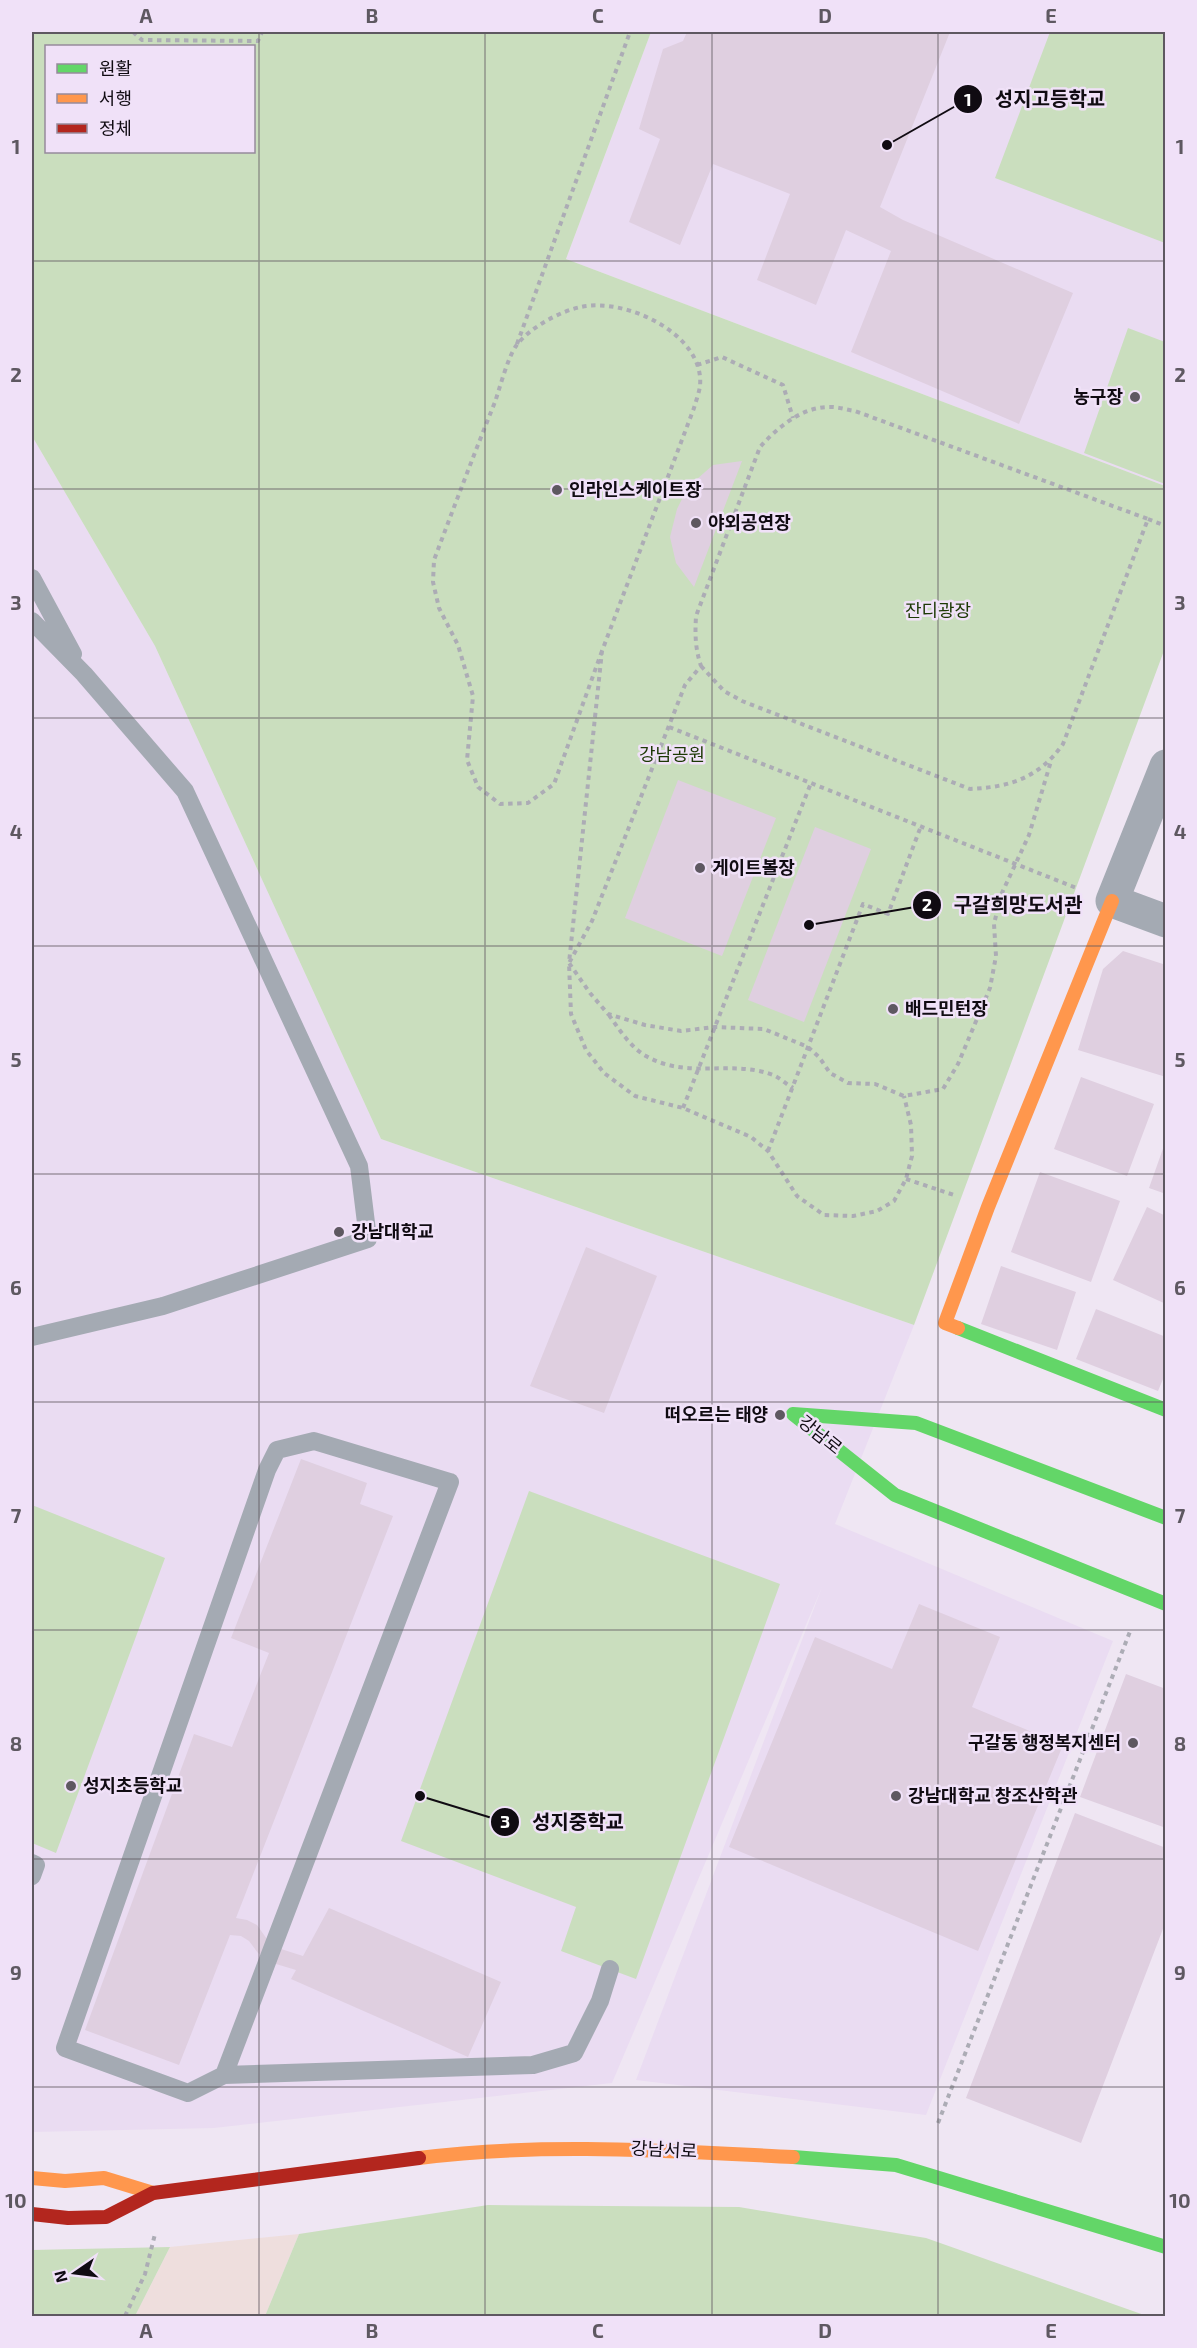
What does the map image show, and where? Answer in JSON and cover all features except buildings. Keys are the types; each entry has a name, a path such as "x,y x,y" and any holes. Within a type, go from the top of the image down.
{"street":[{"path":"1166,766 988,1207 945,1323 1166,1410"},
{"path":"1112,901 1166,921"},
{"name":"강남로","path":"1163,1511 916,1423 793,1414 895,1495 1166,1604"},
{"name":"강남서로","path":"32,2214 68,2218 106,2217 153,2193 453,2154 623,2148 896,2165 1166,2247"},
{"name":"강남서로","path":"32,2178 65,2181 104,2178 153,2193"}],"lane":[{"path":"32,578 84,674"},
{"path":"32,621 84,674 184,791 359,1166 368,1239 163,1306 32,1337"},
{"path":"224,2075 450,1482 314,1441 277,1450 267,1470 65,2048 188,2093 224,2075 533,2065 574,2053 600,2001 610,1969"},
{"path":"32,1863 36,1865 32,1876"}],"path":[{"path":"133,32 142,40 258,41 262,32"},
{"path":"516,346 549,318 583,306 615,306 645,316 668,328 686,346 697,365 700,385 694,408 554,784 528,803 500,804 478,787 467,760 473,696 458,645 439,608 433,582 434,560 516,346 630,32"},
{"path":"697,365 722,357 783,386 794,418"},
{"path":"1148,519 1063,744 1051,761 1032,775 1006,785 970,789 742,701 724,691 701,666 696,652 694,635 696,616 760,447 773,432 811,410 831,406 855,411 1148,519 1166,526"},
{"path":"602,651 570,963 571,1014 586,1050 604,1073 635,1096 683,1108 751,1137 768,1151 797,1196 824,1215 853,1216 877,1211 894,1201 906,1179 912,1156 911,1125 904,1096"},
{"path":"570,963 592,921 686,685 701,666"},
{"path":"669,727 1112,901"},
{"path":"608,1014 645,1026 681,1031 715,1027 764,1029 808,1047 819,1057 830,1073 849,1083 875,1084 904,1096 943,1089 958,1064 990,988 996,956 994,924 1001,896 1029,835 1051,761"},
{"path":"683,1108 811,783"},
{"path":"768,1151 863,904 888,914 921,826"},
{"path":"570,963 623,1036 644,1055 667,1066 698,1070 724,1068 773,1075 793,1088"},
{"path":"906,1179 988,1207"},
{"path":"938,2123 1131,1629"},
{"path":"125,2316 145,2274 155,2234"}],"shaded area":[{"path":"651,32 1165,32 1165,486 566,259"},
{"path":"32,436 155,646 381,1139 914,1325 835,1524 1113,1641 926,2115 636,2080 822,1587 612,2083 214,2128 32,2132"},
{"path":"299,2234 265,2316 135,2316 170,2247"}],"green space":[{"name":"강남공원","path":"32,32 651,32 566,259 1165,486 1165,648 914,1325 381,1139 155,646 32,436"},
{"path":"1050,32 1165,32 1165,243 995,178"},
{"name":"농구장","path":"1128,328 1165,342 1165,484 1084,453"},
{"path":"529,1491 780,1584 636,1979 561,1951 576,1907 401,1841"},
{"name":"성지초등학교","path":"32,1505 165,1558 56,1853 32,1843"},
{"path":"488,2205 739,2207 926,2238 1147,2316 265,2316 299,2234"},
{"path":"170,2247 135,2316 32,2316 32,2250"}],"traffic: fast":[{"path":"958,1328 1166,1410"},
{"path":"793,1414 895,1495 1166,1604"},
{"path":"793,1414 916,1423 1166,1518"},
{"path":"793,2157 896,2165 1166,2247"}],"traffic: slow":[{"path":"958,1328 945,1323 988,1207 1112,901"},
{"path":"419,2158 512,2150 559,2149 653,2150 793,2157"},
{"path":"32,2178 65,2181 104,2178 153,2193"}],"traffic: jam":[{"path":"32,2214 68,2218 106,2217 153,2193 419,2158"}],"place":[{"name":"성지고등학교","path":"887,145"},
{"name":"농구장","path":"1135,397"},
{"name":"인라인스케이트장","path":"557,490"},
{"name":"야외공연장","path":"696,523"},
{"name":"게이트볼장","path":"700,868"},
{"name":"구갈희망도서관","path":"809,925"},
{"name":"배드민턴장","path":"893,1009"},
{"name":"강남대학교","path":"339,1232"},
{"name":"떠오르는 태양","path":"780,1415"},
{"name":"구갈동 행정복지센터","path":"1133,1743"},
{"name":"성지초등학교","path":"71,1786"},
{"name":"성지중학교","path":"420,1796"},
{"name":"강남대학교 창조산학관","path":"896,1796"}],"park label":[{"name":"잔디광장","path":"938,611"}]}
